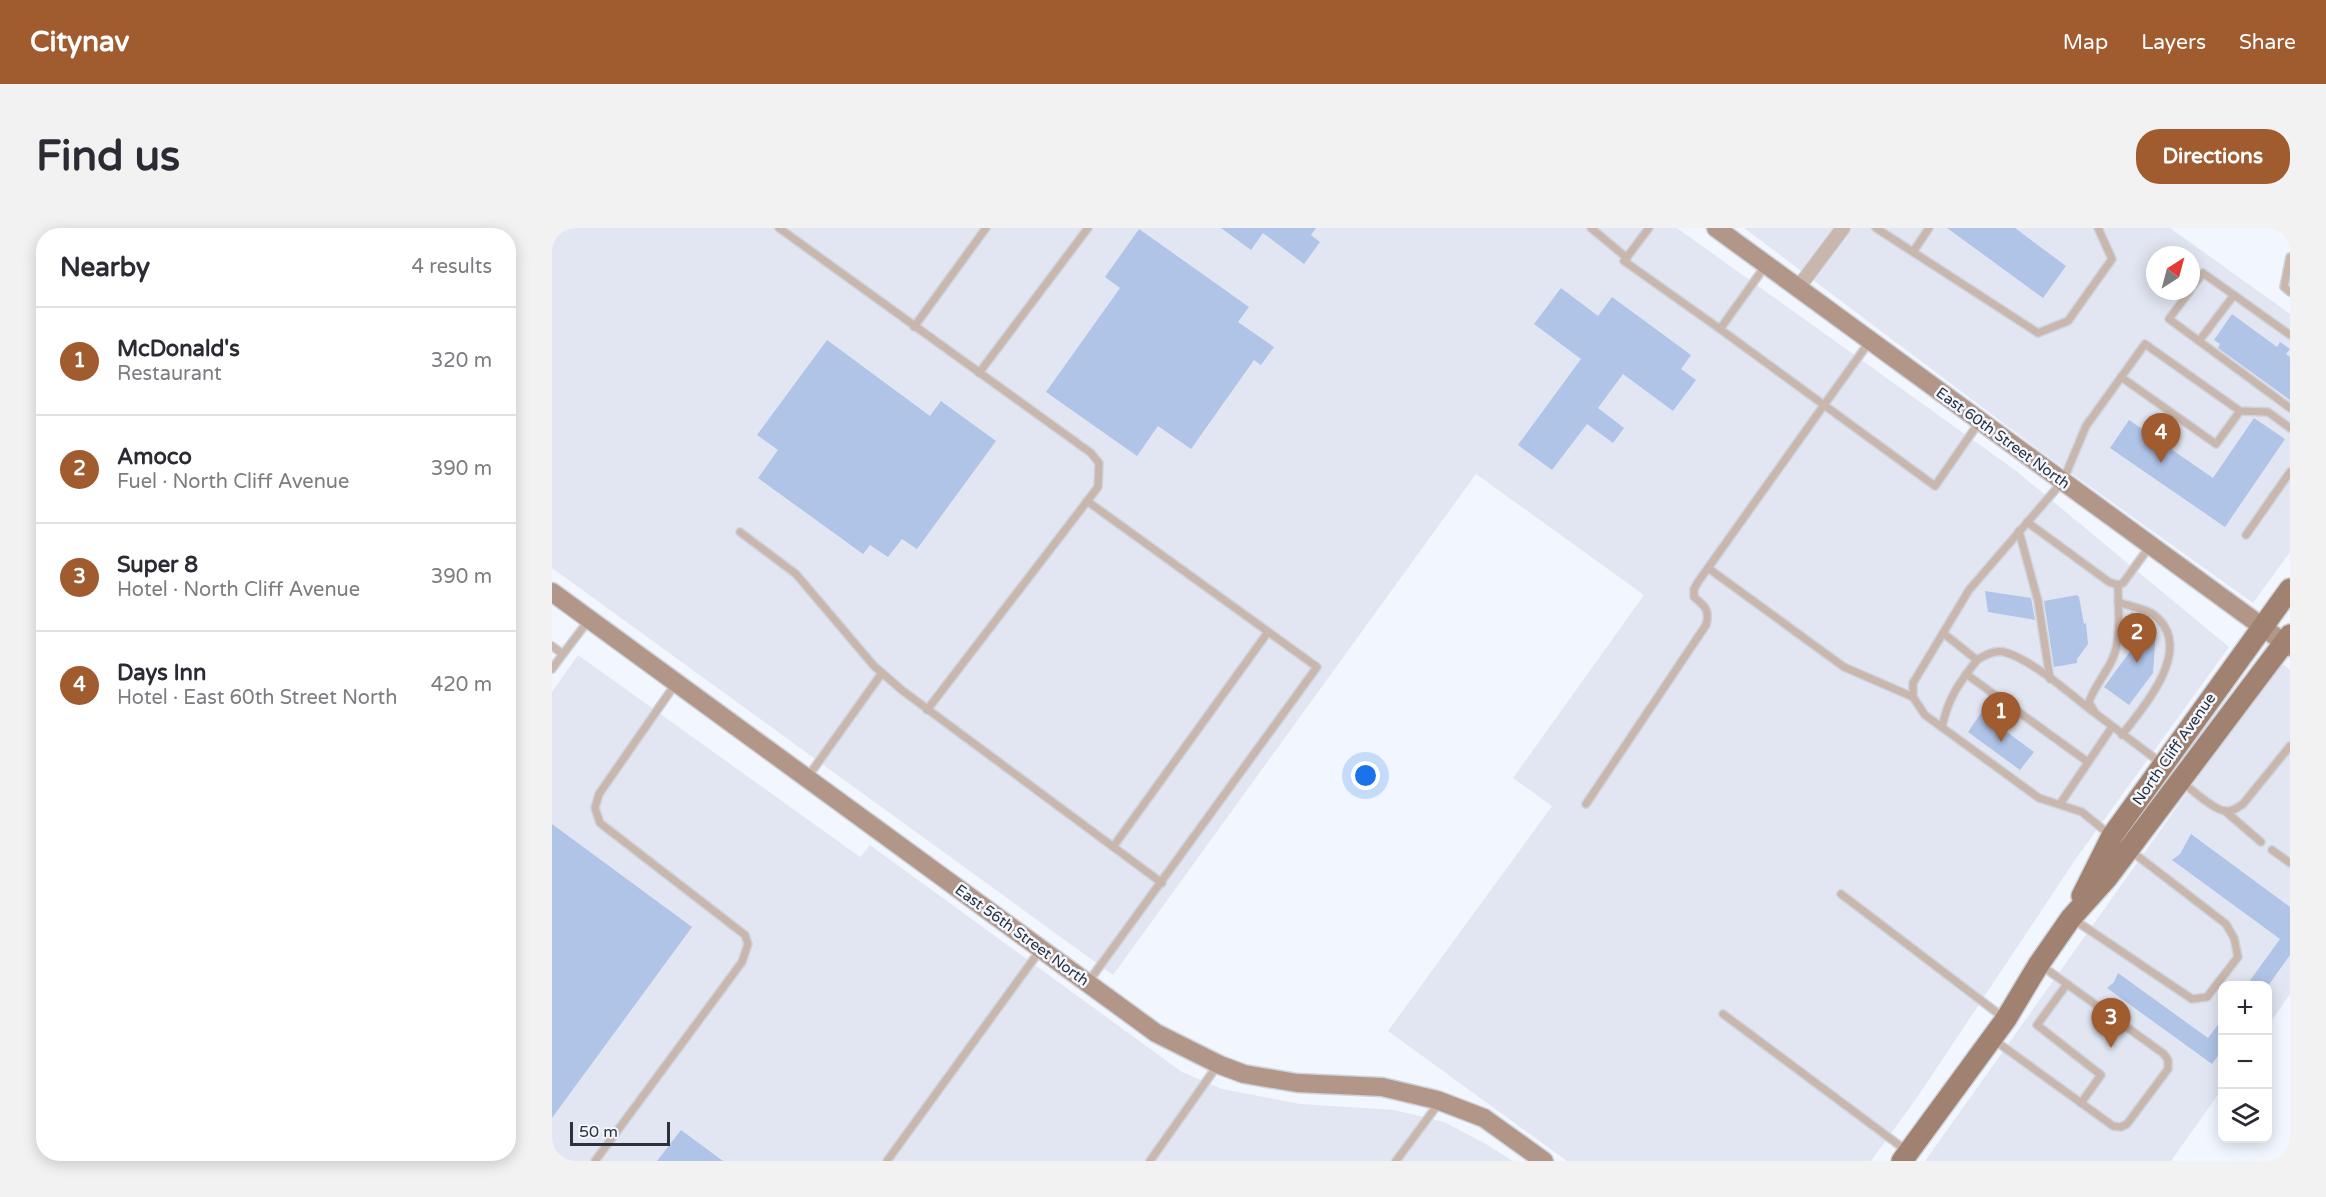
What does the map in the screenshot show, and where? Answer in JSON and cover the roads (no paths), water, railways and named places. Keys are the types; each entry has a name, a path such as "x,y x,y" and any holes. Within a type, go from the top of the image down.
{"main road":[{"name":"North Cliff Avenue","path":"2071,918 2112,836 2290,589"},
{"name":"North Cliff Avenue","path":"1905,1156 2006,1019 2039,964 2071,918 2107,878 2288,642"}],"street":[{"name":"East 60th Street North","path":"1716,228 2262,627 2288,642"},
{"path":"1798,288 1843,228"},
{"name":"East 56th Street North","path":"552,592 1156,1033 1244,1074 1297,1083 1382,1087 1440,1101 1484,1118 1544,1161"}],"lane":[{"path":"779,228 1091,453 1099,463 1098,487 927,710"},
{"path":"914,327 986,228"},
{"path":"979,374 1088,228"},
{"path":"1591,228 1627,258"},
{"path":"1649,228 1624,261 1935,486 1980,421"},
{"path":"1876,228 2038,333 2068,321 2112,259 2098,228"},
{"path":"1912,252 1929,228"},
{"path":"2289,259 2284,287 2290,292"},
{"path":"1720,329 1766,265"},
{"path":"2200,277 2203,273 2290,335"},
{"path":"2199,341 2234,295"},
{"path":"2183,300 2169,319 2290,408"},
{"path":"1586,804 1706,625 1709,614 1707,608 1694,597 1694,588 1870,341"},
{"path":"2071,918 2192,999 2207,997 2238,957 2234,938 2226,924 2082,812 2039,798 1925,715 1913,696 1913,683 1969,591 2063,481 2086,426 2145,344 2240,411 2268,412 2290,428"},
{"path":"2121,377 2216,444 2240,411"},
{"path":"2246,535 2290,472"},
{"path":"1087,501 1317,668 1088,983"},
{"path":"2027,522 2109,582 2118,585 2123,583 2150,545"},
{"path":"2019,531 2038,601 2050,679"},
{"path":"740,532 796,574 882,673 927,710 1162,883"},
{"path":"1708,568 1844,667 1913,696"},
{"path":"2095,713 2089,702 2112,660 2117,642 2118,585"},
{"path":"2118,602 2151,613 2165,626 2169,645 2167,669 2154,693 2122,735"},
{"path":"552,669 590,619"},
{"path":"1113,847 1268,632"},
{"path":"1943,633 1977,660"},
{"path":"552,646 563,654"},
{"path":"1941,727 1953,692 1977,660 1991,652 2003,652 2050,679 2163,765"},
{"path":"807,778 882,673"},
{"path":"1966,674 2088,762"},
{"path":"595,1161 742,962 748,944 745,934 600,823 595,808 599,794 677,683"},
{"path":"2060,804 2112,727"},
{"path":"2180,781 2216,808 2225,811 2235,810 2243,804 2290,746"},
{"path":"2225,811 2235,822 2261,842"},
{"path":"2272,850 2290,863"},
{"path":"1842,894 2006,1019"},
{"path":"887,1161 1041,949"},
{"path":"1992,1039 2113,1126 2121,1127 2127,1124 2168,1069 2168,1060 2164,1054 2039,964"},
{"path":"2067,984 2037,1025 2100,1075 2081,1103"},
{"path":"1723,1014 1905,1156"},
{"path":"1150,1161 1219,1064"},
{"path":"1396,1161 1440,1101"}],"place":[{"name":"Days Inn","path":"2161,463"},
{"name":"Amoco","path":"2137,663"},
{"name":"McDonald's","path":"2001,742"},
{"name":"Super 8","path":"2111,1048"}]}
